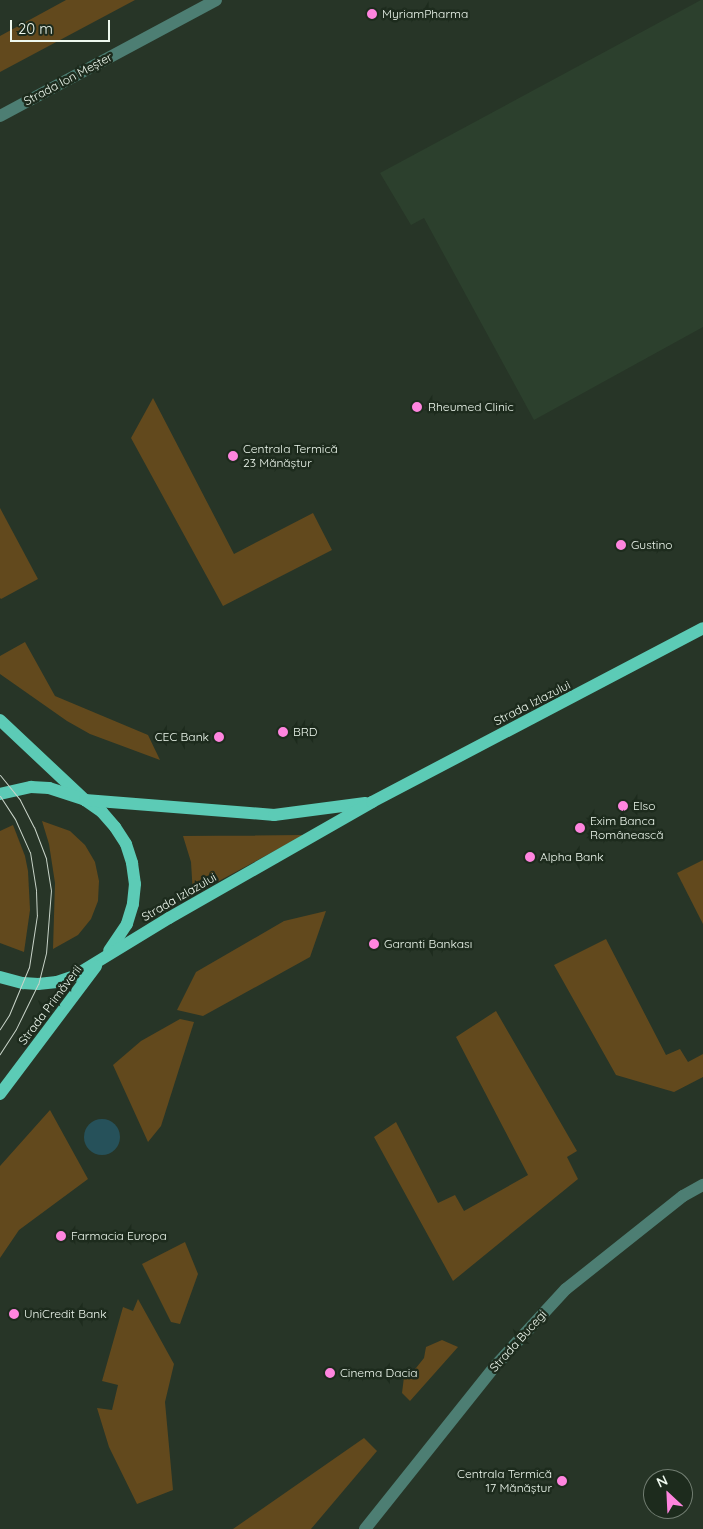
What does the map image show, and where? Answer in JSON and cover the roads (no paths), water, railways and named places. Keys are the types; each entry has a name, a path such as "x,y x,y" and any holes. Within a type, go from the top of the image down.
{"main road":[{"name":"Strada Izlazului","path":"104,957 372,802 703,628"},
{"name":"Strada Primăverii","path":"0,720 85,800 102,812 115,827 126,844 132,863 135,884 133,904 127,924 117,942 0,1094"},
{"name":"Strada Primăverii","path":"0,794 31,787 50,788 85,800"},
{"name":"Strada Izlazului","path":"85,800 274,815 372,802"},
{"name":"Strada Primăverii","path":"0,976 23,983 56,982 74,976 104,957"}],"street":[{"name":"Strada Ion Meșter","path":"0,116 216,0"},
{"name":"Strada Bucegi","path":"365,1529 496,1364 566,1289 684,1196 703,1185"}],"water":[{"path":"102,1119 109,1120 115,1124 119,1130 119,1144 115,1150 109,1154 102,1155 95,1154 89,1150 85,1144 84,1137 85,1130 89,1124 95,1120"}],"tram line":[{"path":"0,775 20,800 34,827 46,859 51,890 46,953 38,984 16,1029 0,1054"},
{"path":"0,796 15,819 30,852 36,891 37,915 29,967 9,1015 0,1029"}],"place":[{"name":"MyriamPharma","path":"372,14"},
{"name":"Rheumed Clinic","path":"417,407"},
{"name":"Centrala Termică 23 Mănăștur","path":"233,456"},
{"name":"Gustino","path":"621,545"},
{"name":"BRD","path":"283,732"},
{"name":"CEC Bank","path":"219,737"},
{"name":"Elso","path":"623,806"},
{"name":"Exim Banca Românească","path":"580,828"},
{"name":"Alpha Bank","path":"530,857"},
{"name":"Garanti Bankası","path":"374,944"},
{"name":"Farmacia Europa","path":"61,1236"},
{"name":"UniCredit Bank","path":"14,1314"},
{"name":"Cinema Dacia","path":"330,1373"},
{"name":"Centrala Termică 17 Mănăștur","path":"562,1481"}]}
